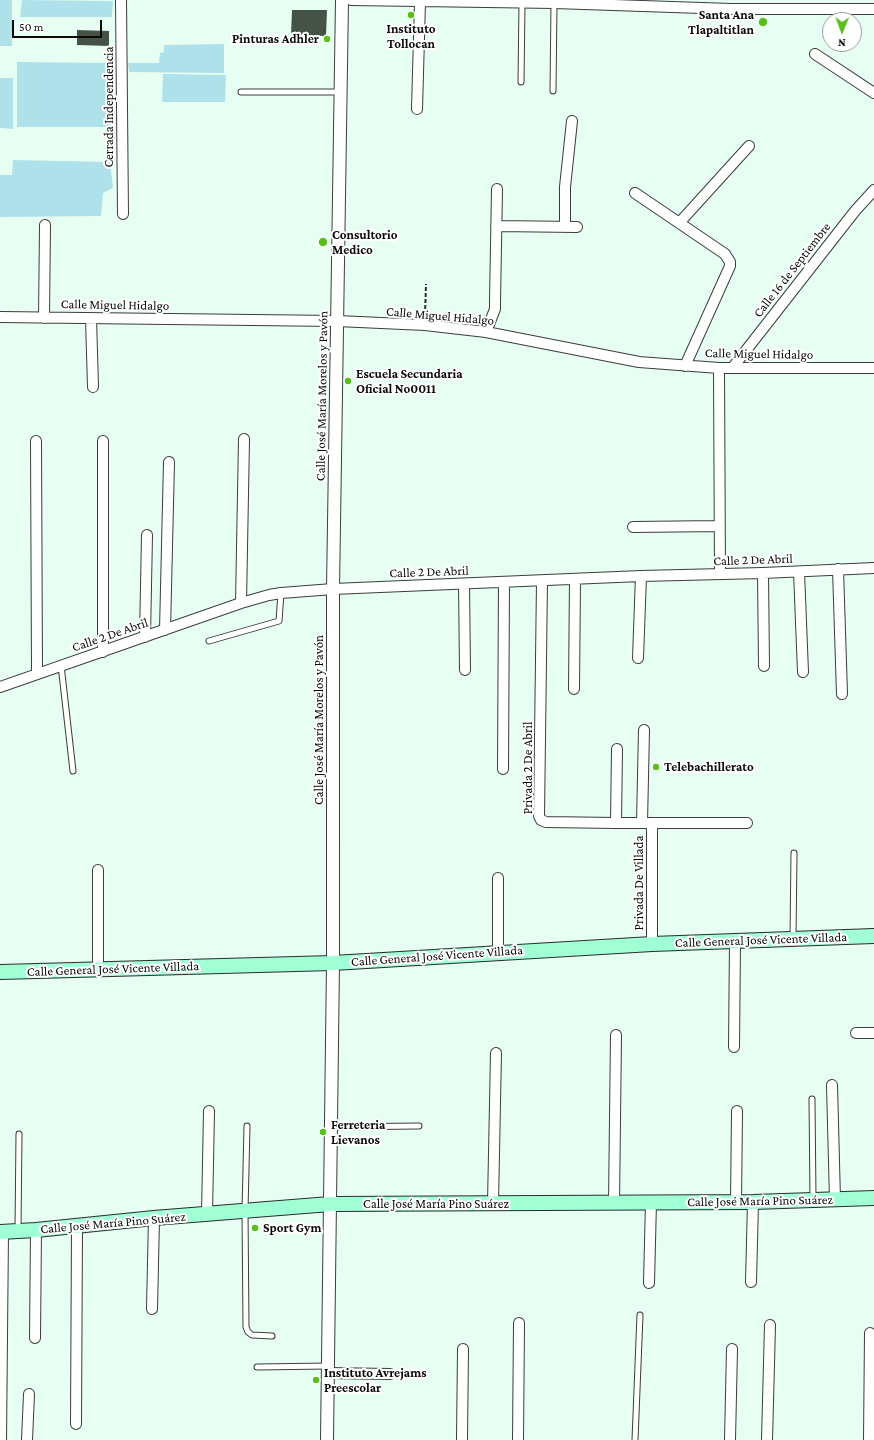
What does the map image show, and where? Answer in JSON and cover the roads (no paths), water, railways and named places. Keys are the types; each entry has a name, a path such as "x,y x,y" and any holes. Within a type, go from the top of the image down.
{"main road":[{"name":"Calle General José Vicente Villada","path":"0,972 333,963 652,944 874,936"},
{"name":"Calle José María Pino Suárez","path":"1,1232 330,1204 753,1202 874,1198"}],"street":[{"name":"Cerrada Independencia","path":"121,0 122,214"},
{"name":"Calle José María Morelos y Pavón","path":"327,1440 333,963 332,589 342,0"},
{"path":"351,0 420,2 869,6"},
{"path":"417,109 420,2"},
{"path":"815,54 874,93"},
{"path":"565,227 565,187 572,121"},
{"path":"680,222 749,146"},
{"path":"486,332 495,302 497,189"},
{"name":"Calle 16 de Septiembre","path":"733,367 850,218 874,190"},
{"path":"635,193 680,222 725,254 730,262 730,266 685,366"},
{"path":"44,318 45,225"},
{"path":"496,226 577,227"},
{"name":"Calle Miguel Hidalgo","path":"0,317 337,321 425,325 486,332 639,362 719,368 874,368"},
{"path":"91,318 93,387"},
{"path":"719,368 720,574"},
{"path":"241,603 244,439"},
{"path":"36,441 37,674"},
{"path":"103,441 103,652"},
{"path":"165,630 169,462"},
{"path":"633,527 720,526"},
{"path":"145,638 147,535"},
{"name":"Calle 2 De Abril","path":"0,687 145,638 241,603 281,593 332,589 874,568"},
{"path":"838,569 842,694"},
{"path":"799,572 803,672"},
{"path":"762,573 764,666"},
{"path":"638,658 641,576"},
{"path":"574,689 575,579"},
{"name":"Privada 2 De Abril","path":"542,581 540,819 543,822 747,823"},
{"path":"503,769 504,582"},
{"path":"464,584 465,670"},
{"name":"Privada De Villada","path":"644,730 652,944"},
{"path":"616,823 617,749"},
{"path":"98,870 98,969"},
{"path":"498,878 498,952"},
{"path":"734,1047 735,941"},
{"path":"856,1033 874,1032"},
{"path":"614,1203 616,1035"},
{"path":"493,1203 496,1053"},
{"path":"832,1085 835,1200"},
{"path":"206,1214 208,1111"},
{"path":"736,1202 737,1111"},
{"path":"649,1283 651,1202"},
{"path":"750,1282 753,1202"},
{"path":"152,1309 154,1218"},
{"path":"76,1424 77,1226"},
{"path":"35,1338 36,1230"},
{"path":"0,1440 1,1232"},
{"path":"518,1440 519,1323"},
{"path":"768,1440 770,1325"},
{"path":"869,1440 870,1333"},
{"path":"462,1440 463,1349"},
{"path":"730,1440 732,1349"},
{"path":"328,1370 390,1374"},
{"path":"27,1440 29,1394"}],"lane":[{"path":"521,82 522,3"},
{"path":"553,91 554,3"},
{"path":"241,92 340,92"},
{"path":"209,641 279,621 281,593"},
{"path":"62,665 73,771"},
{"path":"793,939 794,853"},
{"path":"812,1100 813,1200"},
{"path":"247,1126 245,1211 246,1327 248,1332 252,1335 272,1336"},
{"path":"330,1126 419,1126"},
{"path":"18,1231 19,1134"},
{"path":"635,1440 640,1315"},
{"path":"257,1368 328,1370"}],"place":[{"name":"Instituto Tollocan","path":"411,15"},
{"name":"Santa Ana Tlapaltitlan","path":"763,22"},
{"name":"Pinturas Adhler","path":"327,39"},
{"name":"Consultorio Medico","path":"323,242"},
{"name":"Escuela Secundaria Oficial No0011","path":"348,381"},
{"name":"Telebachillerato","path":"656,767"},
{"name":"Ferreteria Lievanos","path":"323,1132"},
{"name":"Sport Gym","path":"255,1228"},
{"name":"Instituto Avrejams Preescolar","path":"316,1380"}]}
